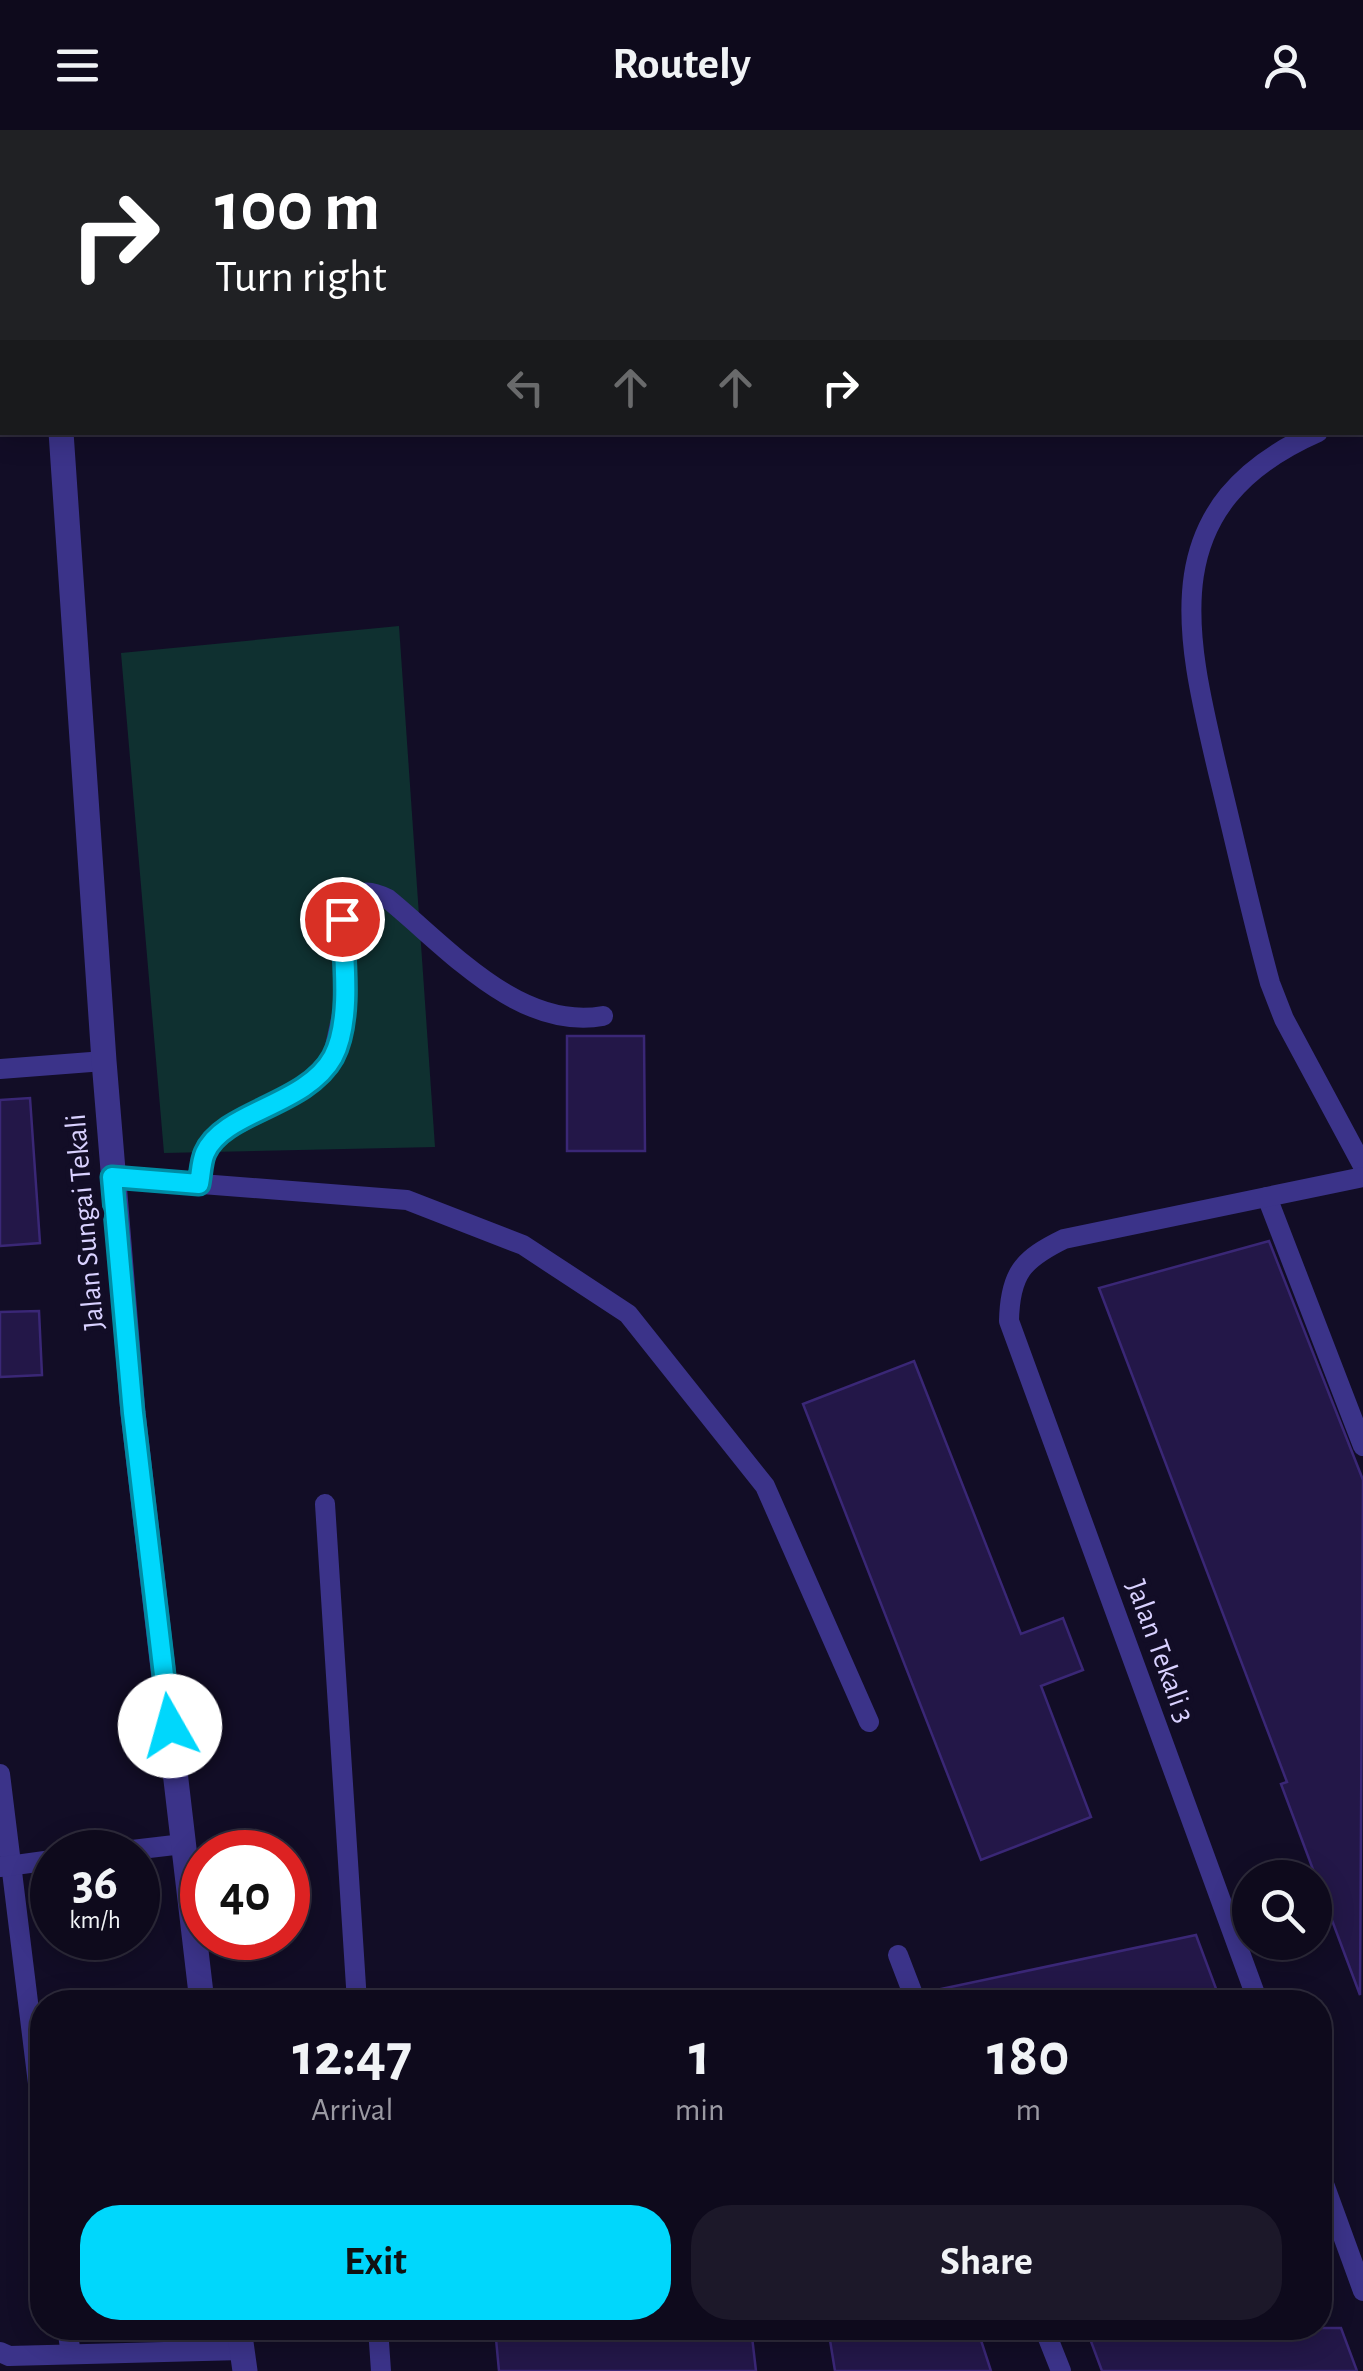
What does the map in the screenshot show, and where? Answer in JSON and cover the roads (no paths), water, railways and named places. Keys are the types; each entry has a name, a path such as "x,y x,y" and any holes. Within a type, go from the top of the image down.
{"street":[{"name":"Jalan Sungai Tekali","path":"61,435 112,1177 133,1413 181,1830"},
{"name":"Jalan Sungai Tekali","path":"197,1960 201,1990"}],"lane":[{"path":"1313,435 1266,462 1226,500 1210,525 1190,584 1192,649 1270,983 1284,1019 1363,1166"},
{"path":"199,1184 205,1154 218,1134 306,1088 333,1056 347,991 342,919 345,900 358,892 371,891 388,899 505,994 558,1018 602,1016"},
{"path":"0,1069 104,1061"},
{"path":"1363,1176 1268,1196 1363,1446"},
{"path":"112,1177 407,1200 523,1245 628,1314 764,1486 869,1722"},
{"name":"Jalan Tekali 3","path":"1254,1990 1009,1320 1010,1294 1020,1270 1035,1253 1064,1238 1268,1196"},
{"path":"325,1504 356,1990"},
{"path":"0,1774 6,1866 30,2033"},
{"path":"898,1955 911,1990"},
{"path":"1332,2206 1363,2290"},
{"path":"69,2340 70,2354"},
{"path":"379,2340 381,2371"},
{"path":"1049,2340 1061,2371"},
{"path":"0,2352 9,2356 242,2350"}]}
